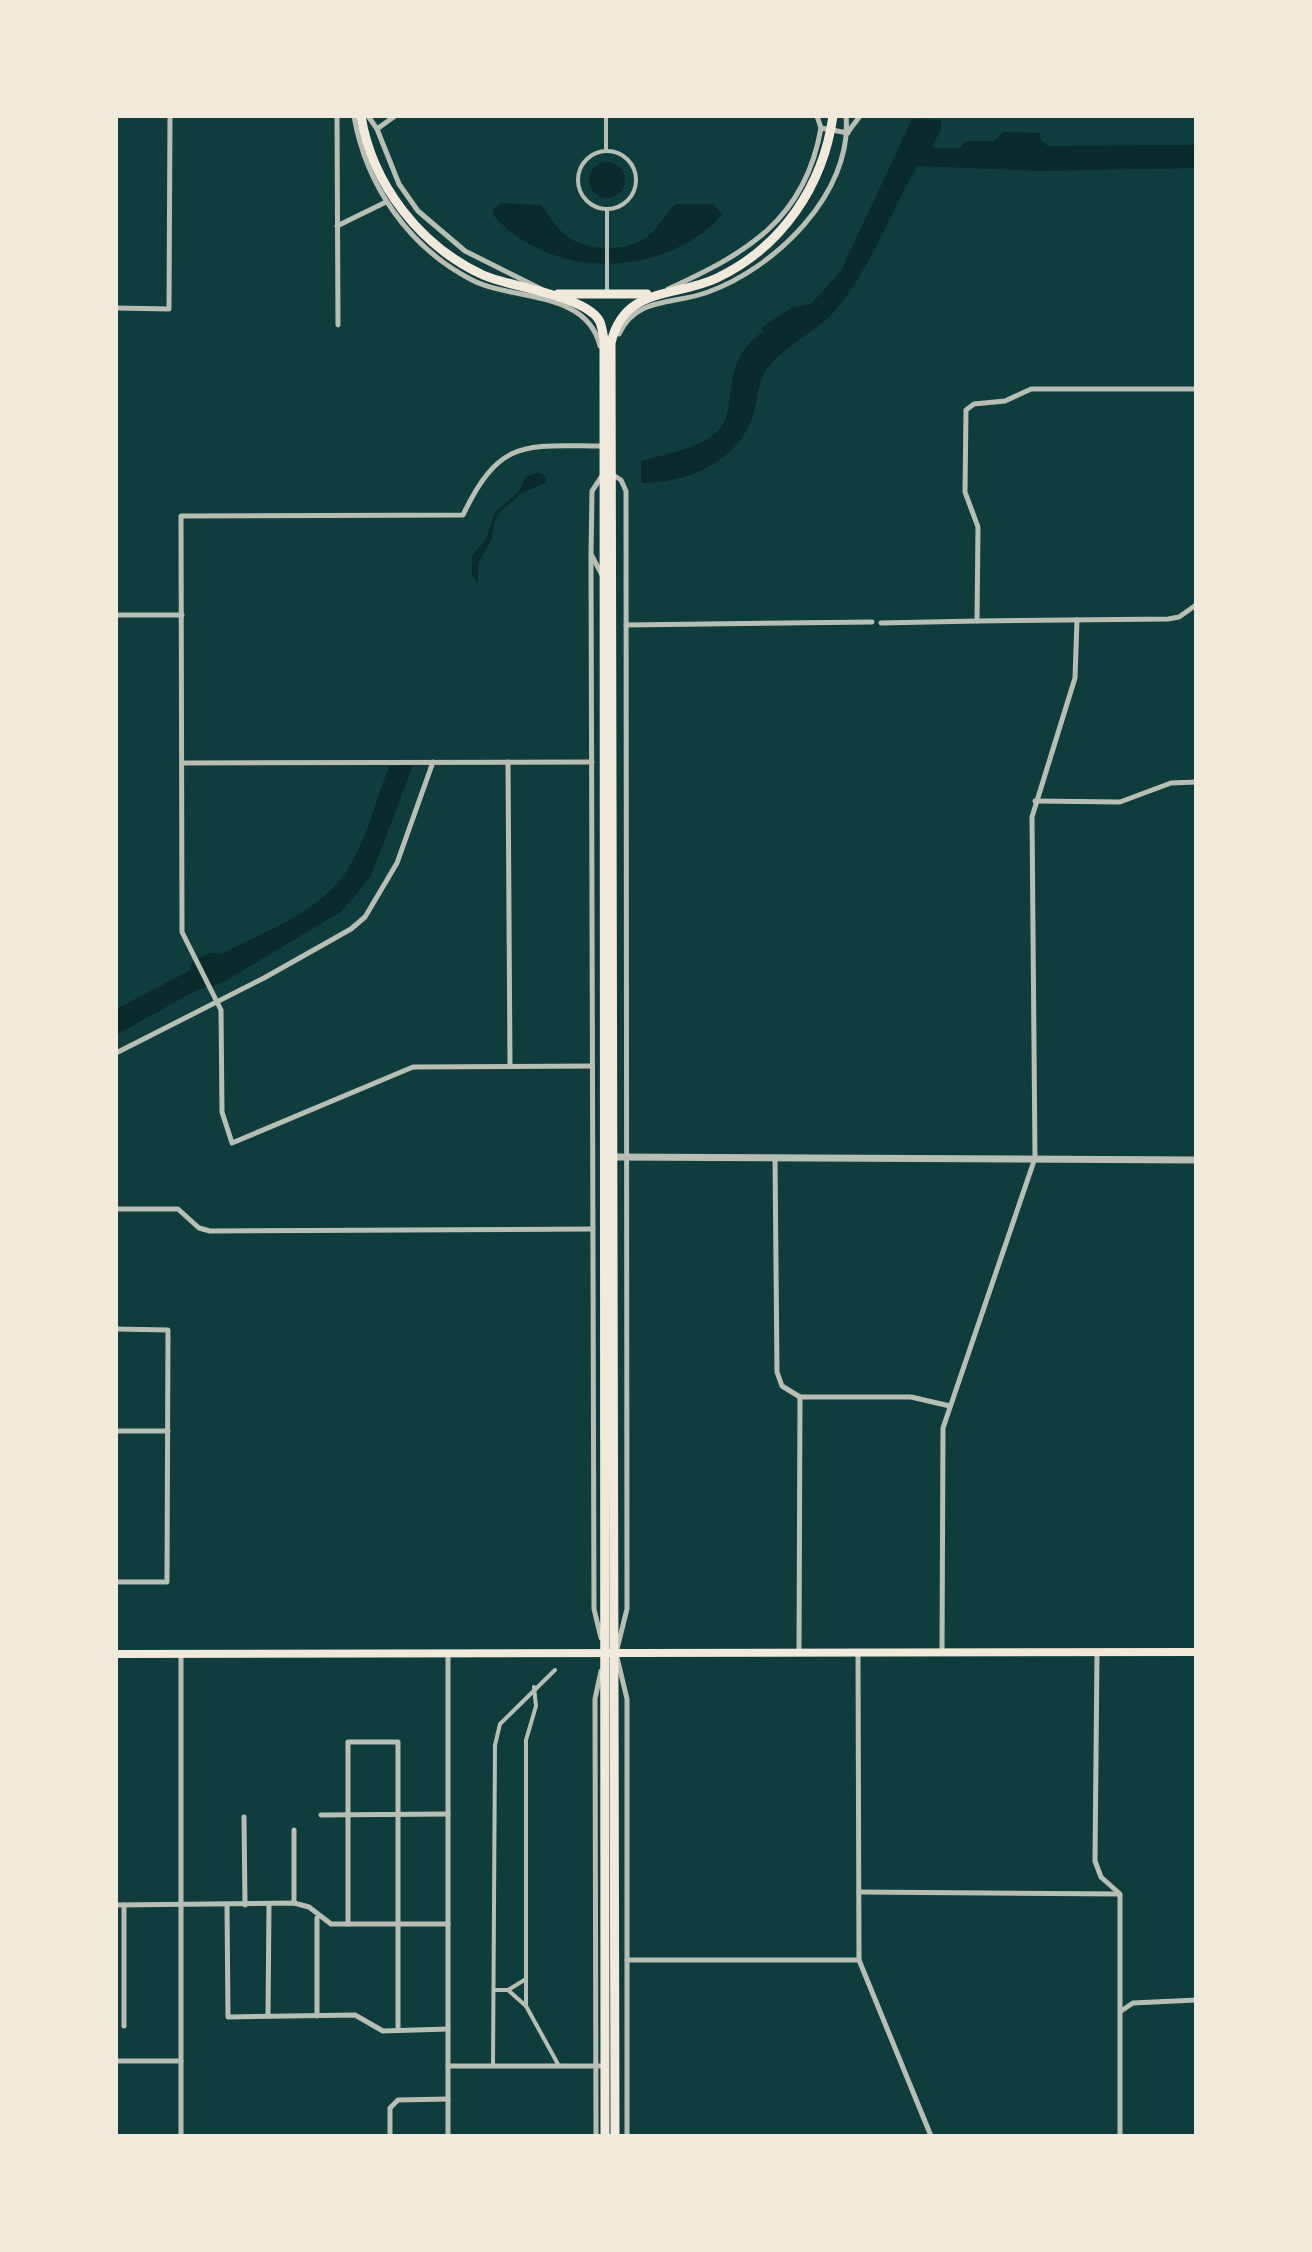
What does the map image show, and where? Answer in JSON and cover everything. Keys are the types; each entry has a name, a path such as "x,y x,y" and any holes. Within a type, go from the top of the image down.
{"main road":[{"path":"361,116 378,170 401,208 441,249 484,276 547,294 594,314 604,340 607,362 616,1653 615,2136"},
{"path":"547,294 660,293 685,290 720,277 764,247 795,214 820,166 833,116"},
{"path":"605,2136 600,2066 605,1654 602,575 607,475 602,446 607,362 615,325 638,302 660,293"},
{"path":"116,1654 1196,1652"}],"street":[{"path":"116,308 169,309 170,116"},
{"path":"337,116 338,325"},
{"path":"354,116 366,162 386,202 430,251 472,280 494,289 561,303 588,319 597,333 607,362"},
{"path":"368,116 377,129 399,184 435,227 465,251 547,294"},
{"path":"377,129 395,116"},
{"path":"606,116 606,151"},
{"path":"660,293 725,262 771,230 805,181 821,128 817,116"},
{"path":"846,116 848,133"},
{"path":"607,362 616,339 634,313 649,304 705,294 735,281 789,239 829,189 848,133 860,116"},
{"path":"821,128 848,133"},
{"path":"606,151 616,152 630,163 636,180 630,198 607,210 588,203 578,185 581,166 596,153 606,151"},
{"path":"337,226 386,202"},
{"path":"607,210 607,291"},
{"path":"977,621 978,527 965,492 966,410 974,404 1005,401 1031,389 1196,389"},
{"path":"592,1066 413,1067 232,1143 222,1112 218,1001 182,932 181,516 463,515 484,479 513,451 536,444 602,446"},
{"path":"605,1654 594,1609 591,556 592,491 607,475 621,480 626,491 627,1609 616,1653 627,1699 627,2136"},
{"path":"591,556 602,575"},
{"path":"881,623 1168,619 1179,617 1196,605"},
{"path":"116,615 182,615"},
{"path":"942,1653 943,1428 1035,1158 1032,817 1075,678 1077,620"},
{"path":"626,625 872,622"},
{"path":"116,1053 276,971 351,929 365,917 397,863 433,762"},
{"path":"508,762 510,1066"},
{"path":"183,763 592,762"},
{"path":"1035,801 1120,802 1171,783 1196,782"},
{"path":"613,1157 1196,1160"},
{"path":"775,1158 778,1379 782,1386 800,1397 911,1397 950,1406"},
{"path":"116,1209 178,1209 199,1228 210,1231 593,1229"},
{"path":"116,1329 168,1330 167,1582 116,1582"},
{"path":"799,1654 800,1397"},
{"path":"116,1431 168,1431"},
{"path":"858,1653 859,1960 931,2136"},
{"path":"1097,1653 1095,1861 1101,1877 1120,1894 1120,2136"},
{"path":"181,1654 181,2136"},
{"path":"448,1654 448,2136"},
{"path":"493,2066 495,1745 500,1724 534,1687 555,1670"},
{"path":"526,2006 526,1740 536,1706 534,1687"},
{"path":"348,1924 348,1742 398,1742 398,2030"},
{"path":"321,1815 448,1814"},
{"path":"244,1817 245,1905"},
{"path":"294,1830 294,1903"},
{"path":"859,1892 1120,1894"},
{"path":"116,1905 294,1903 309,1907 317,1917 331,1924 448,1924"},
{"path":"124,1905 124,2026"},
{"path":"227,1905 228,2017 355,2015 376,2029 448,2029"},
{"path":"268,2016 269,1905"},
{"path":"317,1917 317,2016"},
{"path":"627,1960 859,1960"},
{"path":"494,1990 508,1990 526,1979"},
{"path":"508,1990 526,2006 559,2066"},
{"path":"1120,2011 1133,2003 1196,2000"},
{"path":"116,2061 181,2061"},
{"path":"448,2066 600,2066 596,2136"},
{"path":"390,2136 390,2108 398,2100 448,2099"}],"water":[{"path":"912,119 941,120 941,130 932,146 935,148 960,148 966,141 994,141 1003,132 1040,133 1041,140 1048,146 1196,145 1196,168 1041,171 917,166 852,289 832,314 767,369 751,421 733,449 720,460 691,475 641,483 641,461 692,447 718,431 728,411 740,357 763,332 762,327 793,307 811,304 841,271"},
{"path":"607,162 620,167 625,180 620,193 607,198 594,193 589,180 594,167"},
{"path":"501,203 541,205 560,231 573,240 605,248 628,246 647,237 676,204 713,204 722,214 699,235 665,253 613,264 560,257 536,247 513,233 493,215 493,210"},
{"path":"544,475 547,482 522,493 499,513 493,526 492,539 478,563 478,584 472,575 472,556 486,539 495,512 519,491 526,476"},
{"path":"413,765 371,876 342,911 222,983 197,990 116,1035 116,1009 189,971 193,961 210,953 221,954 294,918 326,894 340,880 357,852 389,766"}]}
